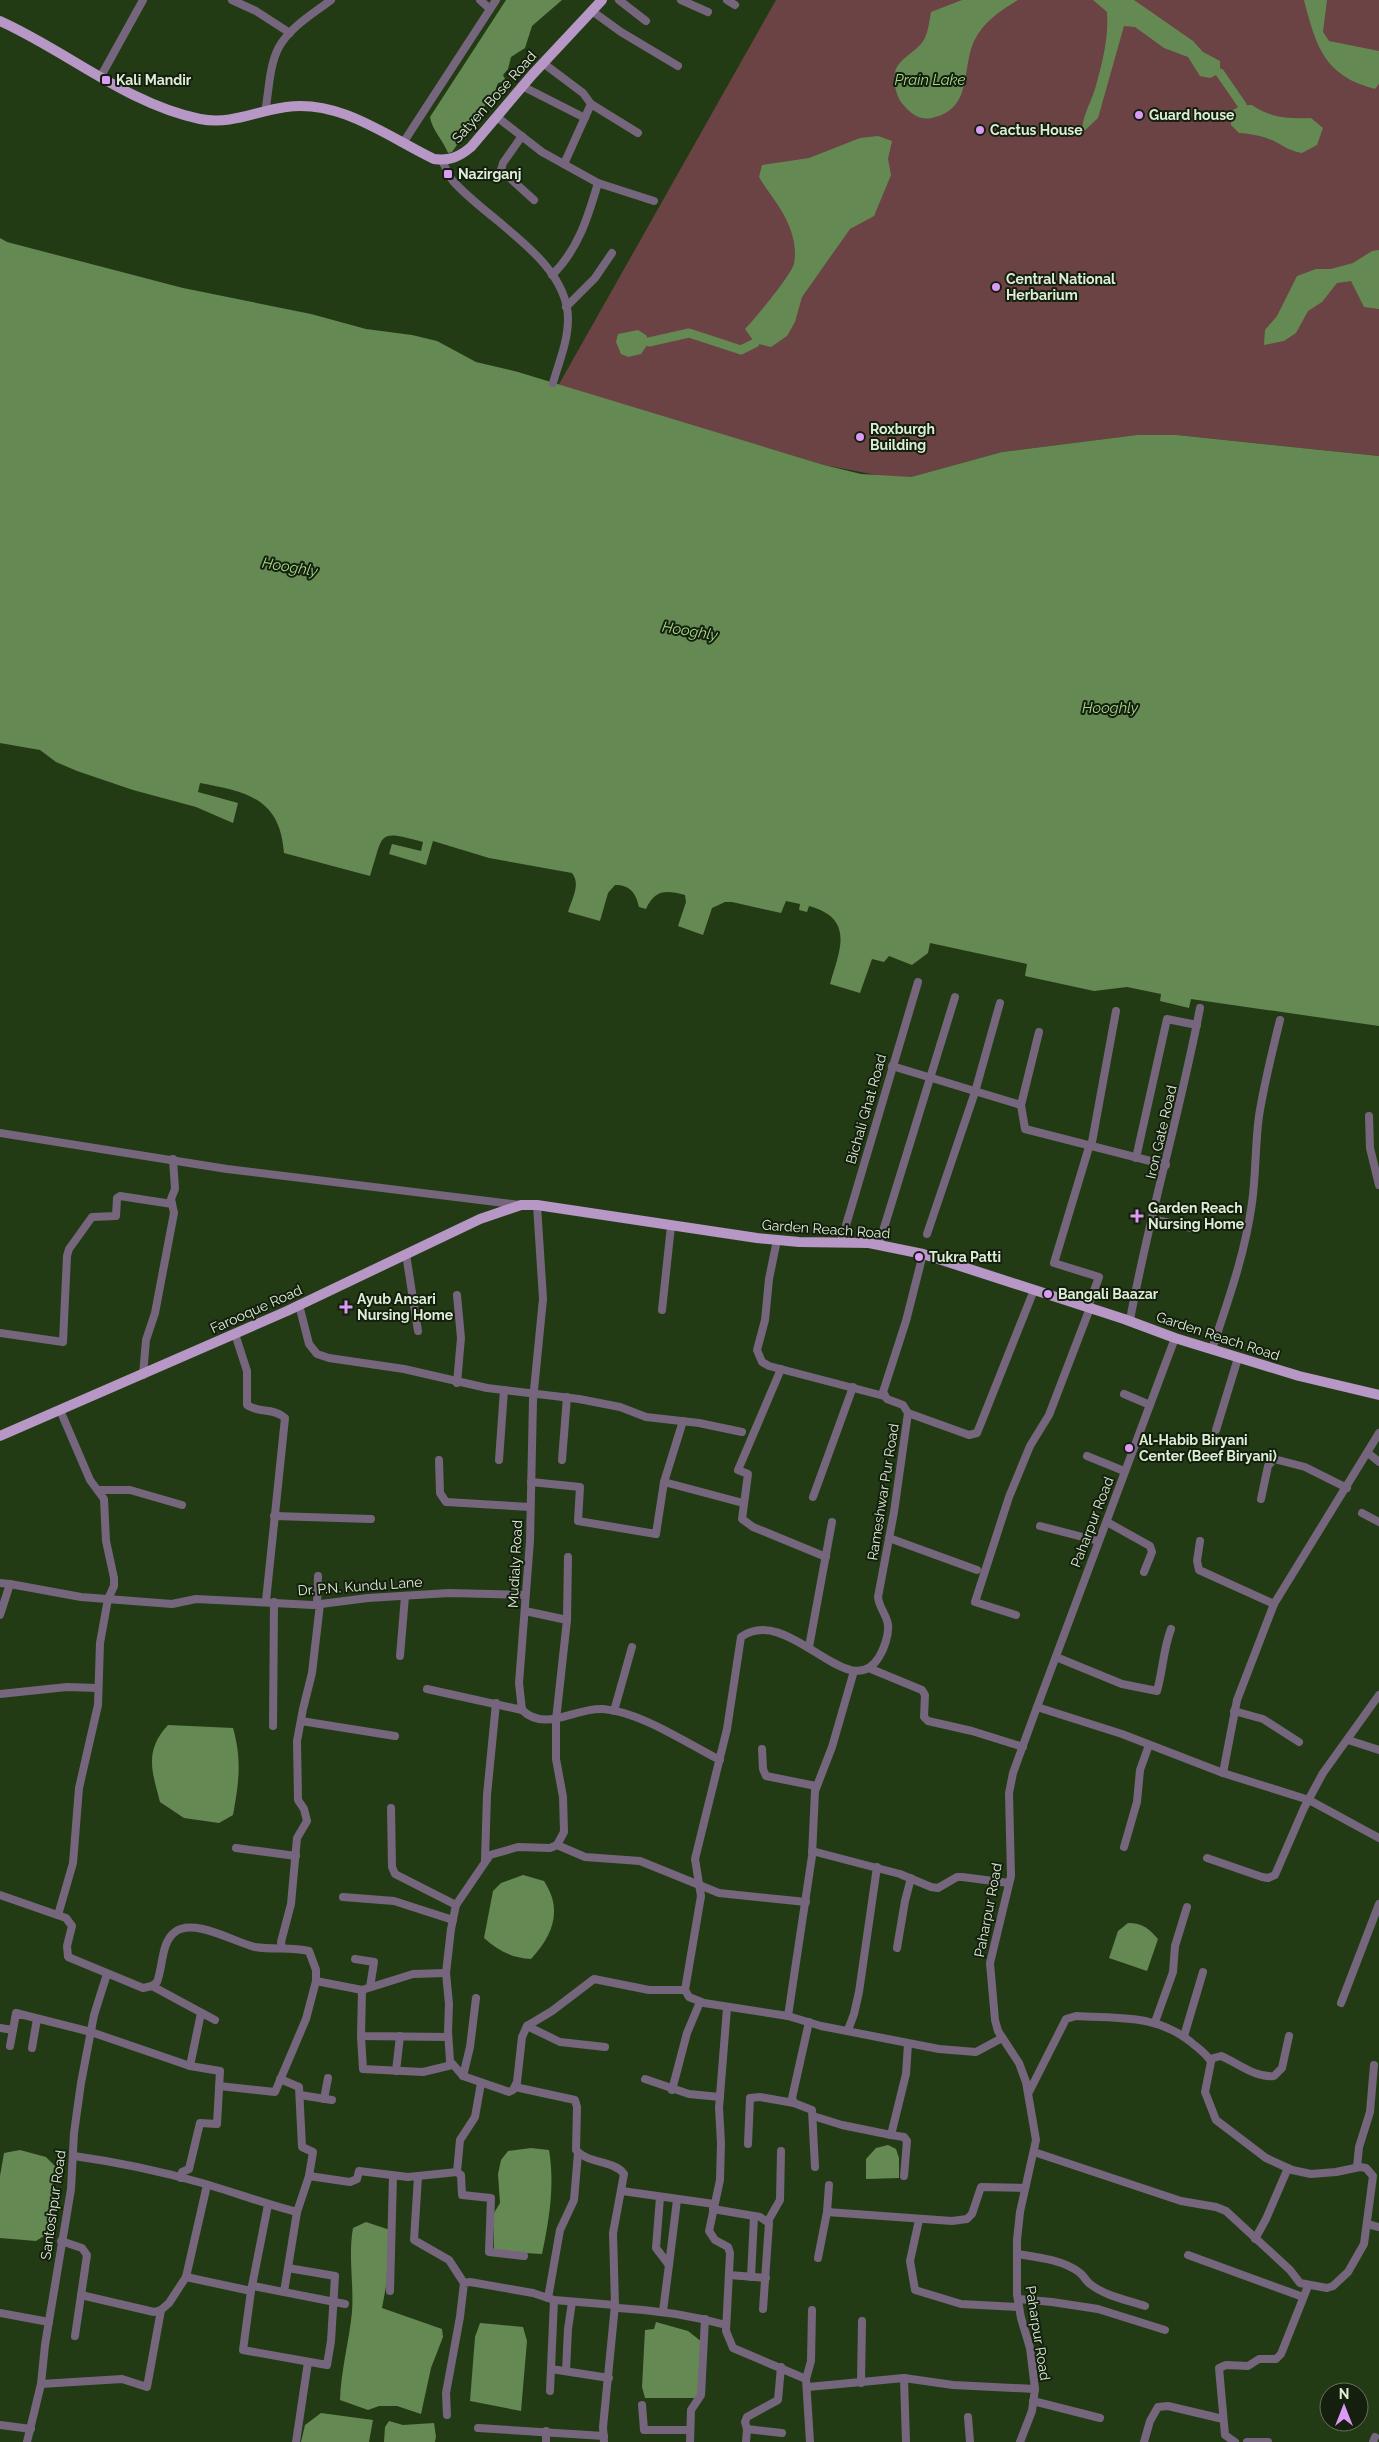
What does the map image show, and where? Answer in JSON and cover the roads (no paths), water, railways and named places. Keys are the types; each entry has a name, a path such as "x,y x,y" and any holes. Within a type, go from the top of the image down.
{"main road":[{"name":"Satyen Bose Road","path":"442,160 462,154 602,0"},
{"path":"0,21 28,34 155,106 201,119 234,120 286,107 321,108 355,119 434,160 442,160"},
{"name":"Garden Reach Road","path":"521,1205 536,1205 777,1240 879,1244 923,1254 1130,1320 1175,1338 1238,1358 1299,1376 1378,1393"},
{"name":"Farooque Road","path":"0,1436 235,1334 480,1219 521,1205"}],"street":[{"path":"101,76 143,0"},
{"path":"232,0 256,11 290,33"},
{"path":"266,112 279,47 290,33 331,0"},
{"path":"480,0 490,9"},
{"path":"403,143 496,0"},
{"path":"619,0 646,21"},
{"path":"681,0 708,12"},
{"path":"727,0 735,5"},
{"path":"592,11 621,32 678,66"},
{"path":"543,63 583,93 592,104 638,134"},
{"path":"522,86 585,118"},
{"path":"564,164 592,104"},
{"path":"497,117 564,164 598,183 654,201"},
{"path":"522,136 503,163 501,170 534,200"},
{"path":"442,160 452,180 534,254 552,275 563,295 568,329 553,382"},
{"path":"552,275 568,258 583,230 598,183"},
{"path":"566,307 595,278 612,253"},
{"name":"Bichali Ghat Road","path":"841,1242 918,982"},
{"path":"879,1244 929,1076 955,997"},
{"path":"928,1234 975,1092 1000,1003"},
{"name":"Iron Gate Road","path":"1130,1320 1200,1008"},
{"path":"1016,1615 975,1602 1009,1497 1030,1446 1049,1415 1099,1277 1054,1263 1088,1146 1092,1142 1116,1011"},
{"path":"1136,1158 1167,1019 1197,1024"},
{"path":"1212,1349 1236,1279 1242,1252 1252,1202 1259,1116 1267,1072 1280,1020"},
{"path":"1039,1032 1021,1105 1024,1129 1166,1165"},
{"path":"892,1066 1021,1105"},
{"path":"1369,1116 1370,1148 1379,1185"},
{"path":"0,1133 316,1180 521,1205"},
{"path":"143,1375 146,1340 155,1313 174,1213 172,1204 175,1189 173,1160"},
{"path":"0,1333 63,1342 67,1256 69,1248 92,1216 116,1216 117,1198 120,1196 172,1204"},
{"name":"Mudialy Road","path":"522,1710 519,1683 530,1541 534,1394 543,1299 536,1205"},
{"path":"1152,1219 1196,1229"},
{"path":"662,1310 671,1226"},
{"name":"Rameshwar Pur Road","path":"777,1240 769,1279 765,1320 757,1350 762,1362 781,1369 884,1396 903,1405 908,1413 890,1538 878,1597 881,1609 886,1617 888,1632 880,1656 871,1669"},
{"path":"406,1254 418,1331"},
{"path":"884,1396 883,1392 906,1322 923,1254"},
{"path":"908,1413 969,1435 977,1433 1034,1290"},
{"path":"457,1295 461,1338 458,1383"},
{"path":"299,1305 310,1344 317,1354 329,1358 404,1369 458,1383 566,1397 620,1407 646,1417 683,1421 742,1432"},
{"path":"235,1334 247,1371 247,1404 255,1409 280,1413 285,1418 274,1516 270,1602 273,1726"},
{"name":"Paharpur Road","path":"1020,2442 1035,2389 1030,2348 1019,2303 1017,2254 1020,2212 1036,2140 1029,2092 1019,2063 1002,2038 995,2020 990,1963 1009,1883 1012,1852 1009,1793 1013,1773 1036,1707 1175,1338"},
{"path":"1216,1430 1238,1358"},
{"path":"781,1369 738,1470 748,1474 742,1513 745,1522 826,1557"},
{"path":"813,1497 853,1387"},
{"path":"498,1460 504,1390"},
{"path":"1124,1394 1150,1405"},
{"path":"562,1460 566,1397"},
{"path":"58,1915 73,1863 79,1788 97,1713 98,1656 108,1599 114,1586 106,1541 104,1500 90,1480 60,1410"},
{"path":"531,1482 580,1487 578,1521 656,1534 664,1482 683,1421"},
{"path":"1223,1773 1234,1711 1255,1649 1274,1604 1347,1488 1379,1433"},
{"path":"1368,1453 1379,1462"},
{"path":"1087,1456 1124,1471"},
{"path":"1261,1499 1268,1466 1274,1459 1312,1470 1347,1488"},
{"path":"439,1460 440,1493 446,1502 530,1507"},
{"path":"664,1482 743,1502"},
{"path":"98,1490 130,1490 182,1505"},
{"path":"1362,1513 1379,1522"},
{"path":"274,1516 372,1520"},
{"path":"808,1647 832,1522"},
{"path":"1107,1522 1150,1546 1152,1552 1144,1572"},
{"path":"1040,1526 1098,1541"},
{"path":"890,1538 977,1570"},
{"path":"1200,1541 1199,1570 1274,1604"},
{"path":"558,1845 564,1832 564,1815 556,1759 556,1720 567,1620 568,1557"},
{"path":"282,1948 281,1942 291,1904 296,1838 307,1821 304,1809 298,1800 297,1741 312,1673 318,1604 318,1576"},
{"name":"Dr. P.N. Kundu Lane","path":"0,1583 81,1597 172,1604 196,1599 318,1604 474,1592 525,1595"},
{"path":"0,1616 10,1584"},
{"path":"400,1656 405,1596"},
{"path":"525,1610 567,1620"},
{"path":"1056,1657 1122,1684 1157,1691 1162,1672 1164,1648 1171,1629"},
{"path":"1002,2038 976,2052 908,2044 788,2016 727,2008 700,2002 689,1997 685,1990 700,1902 695,1859 727,1729 741,1636 750,1630 772,1630 808,1647 828,1661 854,1671 863,1672 871,1669 922,1690 925,1695 924,1717 928,1721 1023,1747"},
{"path":"614,1711 632,1647"},
{"path":"788,2016 806,1902 812,1851 816,1786 832,1748 854,1671"},
{"path":"0,1694 68,1687 98,1688"},
{"path":"428,1689 496,1703 522,1710 536,1718 556,1720 590,1710 614,1711 659,1729 720,1760"},
{"path":"1207,1858 1262,1877 1271,1877 1278,1870 1304,1808 1323,1773 1379,1695"},
{"path":"485,1860 487,1796 496,1703"},
{"path":"1036,1707 1149,1745 1223,1773 1309,1800 1379,1838"},
{"path":"1234,1711 1263,1718 1299,1742"},
{"path":"301,1721 395,1736"},
{"path":"1348,1740 1379,1750"},
{"path":"1124,1846 1137,1802 1140,1770 1149,1745"},
{"path":"762,1748 763,1769 766,1776 816,1786"},
{"path":"391,1808 392,1867 395,1874 456,1905"},
{"path":"685,1990 649,1990 594,1979 552,2011 527,2026 522,2037 515,2087 509,2092 463,2076 452,2065 448,2037 449,2004 446,1973 453,1920 456,1905 490,1855 518,1847 550,1848 558,1845 585,1856 640,1861 718,1893 806,1902"},
{"path":"236,1848 296,1856"},
{"path":"812,1851 877,1867 938,1888 957,1877 1009,1883"},
{"path":"848,2030 860,1992 877,1867"},
{"path":"896,1948 911,1878"},
{"path":"0,1895 58,1915 71,1922 68,1958 143,1988 152,1986 215,2020"},
{"path":"343,1897 388,1900 453,1920"},
{"path":"1341,2003 1379,1904"},
{"path":"1155,2022 1173,1972 1175,1946 1187,1908"},
{"path":"152,1986 160,1973 168,1941 178,1930 210,1930 254,1947 309,1951 316,1970 316,1981 306,2019 275,2092 219,2086"},
{"path":"355,1959 374,1962 366,1988 361,2036 363,2069 423,2072 452,2065"},
{"path":"1184,2036 1203,1972"},
{"path":"316,1981 366,1988 414,1974 446,1973"},
{"name":"Santoshpur Road","path":"28,2442 41,2384 61,2241 71,2189 74,2133 91,2032 107,1974"},
{"path":"463,2076 470,2048 476,1998"},
{"path":"672,2090 687,2033 700,2002"},
{"path":"727,2008 720,2097 720,2180 709,2231 711,2236 728,2247 726,2324 727,2336 733,2348 781,2367 807,2383 861,2383 904,2378 953,2385 1035,2389"},
{"path":"10,2046 16,2013 91,2032 190,2066 220,2071 217,2124 200,2124 190,2169 182,2172 181,2178"},
{"path":"190,2066 201,2013"},
{"path":"1029,2092 1066,2019 1076,2016 1155,2022 1169,2027 1184,2036 1210,2059 1212,2067 1205,2092 1218,2123 1245,2140 1266,2158 1288,2168 1311,2174 1322,2174 1357,2167 1366,2168 1376,2176 1364,2244 1348,2272 1333,2286 1327,2288 1300,2283 1290,2270 1226,2211 1216,2206 1181,2201 1034,2152"},
{"path":"32,2048 37,2018"},
{"path":"794,2103 792,2098 796,2074 809,2022"},
{"path":"527,2026 560,2042 606,2048"},
{"path":"0,2028 13,2030"},
{"path":"361,2036 448,2037"},
{"path":"396,2071 400,2036"},
{"path":"1210,2059 1221,2056 1249,2071 1274,2076 1282,2068 1289,2036"},
{"path":"891,2135 906,2074 908,2044"},
{"path":"1357,2167 1359,2147 1370,2112 1374,2065"},
{"path":"280,2078 300,2087 302,2147 314,2152 309,2176 297,2212 284,2292"},
{"path":"300,2095 328,2099 328,2078"},
{"path":"645,2079 672,2090 720,2097"},
{"path":"457,2172 460,2140 475,2117 481,2083"},
{"path":"515,2087 575,2100 577,2108 575,2147 578,2153 574,2200 560,2230 551,2299 550,2390"},
{"path":"748,2144 750,2098 760,2097 811,2108 815,2167"},
{"path":"813,2116 847,2126 904,2137 907,2141 904,2176"},
{"path":"763,2309 770,2233 768,2221 780,2200 781,2151"},
{"path":"478,2428 546,2431 604,2439 615,2305 613,2233 625,2179 623,2171 578,2153"},
{"path":"74,2156 101,2160 181,2178 297,2212"},
{"path":"1255,2239 1266,2219 1288,2168"},
{"path":"309,2176 350,2182 357,2179 359,2171 392,2176 418,2177 457,2172"},
{"path":"457,2172 461,2175 462,2195 490,2198 489,2252 524,2256"},
{"path":"390,2291 392,2176"},
{"path":"418,2177 414,2240 449,2260 464,2283 460,2317 446,2393 447,2415"},
{"path":"80,2295 143,2310 161,2310 170,2303 186,2277 207,2185"},
{"path":"818,2258 827,2212 829,2185"},
{"path":"827,2212 952,2221 967,2219 972,2214 981,2186 1025,2188"},
{"path":"622,2191 713,2207 768,2221"},
{"path":"660,2197 656,2248 669,2265"},
{"path":"663,2311 677,2200"},
{"path":"268,2205 252,2288 243,2350 327,2365 331,2341 335,2276 288,2268"},
{"path":"751,2277 754,2216"},
{"path":"919,2220 910,2261 915,2290 960,2304 1052,2302 1098,2309 1165,2330"},
{"path":"1367,2224 1379,2227"},
{"path":"61,2241 86,2250 76,2336"},
{"path":"1017,2254 1038,2257 1067,2266 1080,2272 1091,2284 1118,2298 1145,2306"},
{"path":"1188,2255 1303,2297"},
{"path":"728,2275 766,2278"},
{"path":"186,2277 284,2292 345,2304"},
{"path":"464,2283 470,2282 525,2291 551,2299 572,2302 663,2311 726,2324"},
{"path":"1230,2441 1225,2435 1219,2368 1226,2365 1248,2366 1259,2359 1276,2359 1281,2354 1308,2286"},
{"path":"566,2371 568,2329 572,2302"},
{"path":"41,2384 122,2379 148,2387 161,2310"},
{"path":"810,2442 807,2383 811,2361 812,2310"},
{"path":"0,2313 49,2322"},
{"path":"690,2442 691,2410 701,2395 705,2319"},
{"path":"861,2383 862,2321"},
{"path":"296,2442 308,2362"},
{"path":"746,2442 747,2429 745,2422 747,2416 778,2400 781,2367"},
{"path":"551,2368 609,2378"},
{"path":"904,2378 906,2442"},
{"path":"1033,2401 1100,2418"},
{"path":"642,2405 644,2430 690,2430"},
{"path":"1144,2442 1150,2421 1158,2407 1168,2406 1223,2419"},
{"path":"968,2416 970,2442"},
{"path":"0,2424 31,2429"},
{"path":"747,2429 782,2433"},
{"path":"546,2431 546,2442"},
{"path":"568,2433 568,2442"},
{"path":"1247,2442 1268,2442"}],"water":[{"path":"506,0 562,0 532,26 525,48 511,57 508,69 503,75 506,81 498,83 495,91 452,152 448,153 430,117"},
{"name":"Prain Lake","path":"962,0 1018,0 993,17 978,34 970,53 964,87 960,98 954,106 945,113 932,118 918,117 907,109 899,99 896,92 895,72 902,60 923,41 928,29 931,12"},
{"path":"1093,0 1134,0 1193,41 1203,52 1220,61 1220,73 1210,78 1200,76 1188,57 1164,48 1135,27 1124,26 1098,118 1082,133 1085,116 1100,70 1107,31 1107,12"},
{"path":"1304,0 1327,0 1323,32 1329,41 1379,51 1379,84 1375,89 1344,76 1325,57 1318,45"},
{"path":"1242,105 1252,105 1266,113 1280,117 1311,118 1323,128 1317,145 1302,153 1291,150 1267,138 1239,133 1231,125 1231,111"},
{"path":"878,136 892,141 888,159 891,175 874,216 850,229 802,297 795,322 787,336 771,347 755,343 745,329 791,270 795,258 794,241 783,213 759,177 762,165 809,158 860,138"},
{"name":"Hooghly","path":"0,238 7,242 183,288 311,314 366,329 412,335 437,341 476,362 518,372 824,465 861,474 911,477 1002,452 1137,435 1177,435 1379,456 1379,1026 1191,999 1189,1008 1160,1001 1161,994 1127,987 1094,991 1025,976 1027,964 930,943 928,953 912,965 889,956 884,962 872,959 860,993 830,984 840,947 838,927 833,919 824,912 809,906 807,912 799,910 800,904 786,901 781,913 725,902 712,908 703,935 678,926 686,902 685,895 672,892 657,894 649,902 646,909 639,907 632,891 625,886 615,885 608,893 600,921 568,912 576,887 575,877 572,873 489,858 433,841 426,865 389,854 392,844 421,851 423,842 397,836 384,838 370,876 284,853 276,820 268,809 246,795 200,783 198,792 238,803 233,823 196,807 133,790 77,771 56,762 40,750 0,743"},
{"path":"1379,250 1379,309 1364,307 1351,281 1337,283 1322,302 1308,311 1296,333 1284,341 1264,345 1265,330 1277,316 1297,276 1316,269 1331,269 1353,263 1372,251"},
{"path":"638,330 646,335 649,342 641,354 628,357 621,354 616,342 618,334"},
{"path":"168,1725 233,1728 238,1750 239,1771 233,1815 219,1823 184,1818 160,1802 154,1781 152,1762 156,1744"},
{"path":"523,1875 544,1881 550,1892 554,1912 550,1931 539,1950 531,1959 506,1953 484,1938 493,1891 501,1883"},
{"path":"1128,1923 1145,1927 1158,1939 1147,1971 1109,1958 1118,1931"},
{"path":"888,2145 896,2149 899,2158 899,2178 866,2179 866,2159 876,2148"},
{"path":"531,2148 549,2150 551,2163 550,2203 542,2254 494,2251 494,2213 500,2203 498,2174 501,2160 508,2151"},
{"path":"20,2150 46,2157 57,2168 52,2186 53,2230 36,2241 0,2238 0,2176 4,2153"},
{"path":"366,2222 390,2230 390,2265 382,2308 442,2329 443,2337 431,2368 421,2414 397,2406 379,2406 368,2410 340,2400 352,2312 351,2249 353,2228"},
{"path":"656,2322 688,2331 702,2342 699,2398 645,2398 642,2387 645,2330 654,2329"},
{"path":"480,2323 523,2327 527,2341 521,2411 470,2401 475,2337"},
{"path":"321,2413 373,2420 369,2442 301,2442 305,2425"},
{"path":"389,2421 403,2425 434,2423 435,2442 384,2442 385,2427"}],"waterway":[{"path":"1220,73 1242,105"},
{"path":"649,342 689,333 741,350 755,343"}],"place":[{"name":"Kali Mandir","path":"106,80"},
{"name":"Guard house","path":"1139,115"},
{"name":"Cactus House","path":"980,130"},
{"name":"Nazirganj","path":"448,174"},
{"name":"Central National Herbarium","path":"996,287"},
{"name":"Roxburgh Building","path":"860,437"},
{"name":"Garden Reach Nursing Home","path":"1137,1216"},
{"name":"Tukra Patti","path":"919,1257"},
{"name":"Bangali Baazar","path":"1048,1294"},
{"name":"Ayub Ansari Nursing Home","path":"346,1307"},
{"name":"Al-Habib Biryani Center (Beef Biryani)","path":"1129,1448"}]}
